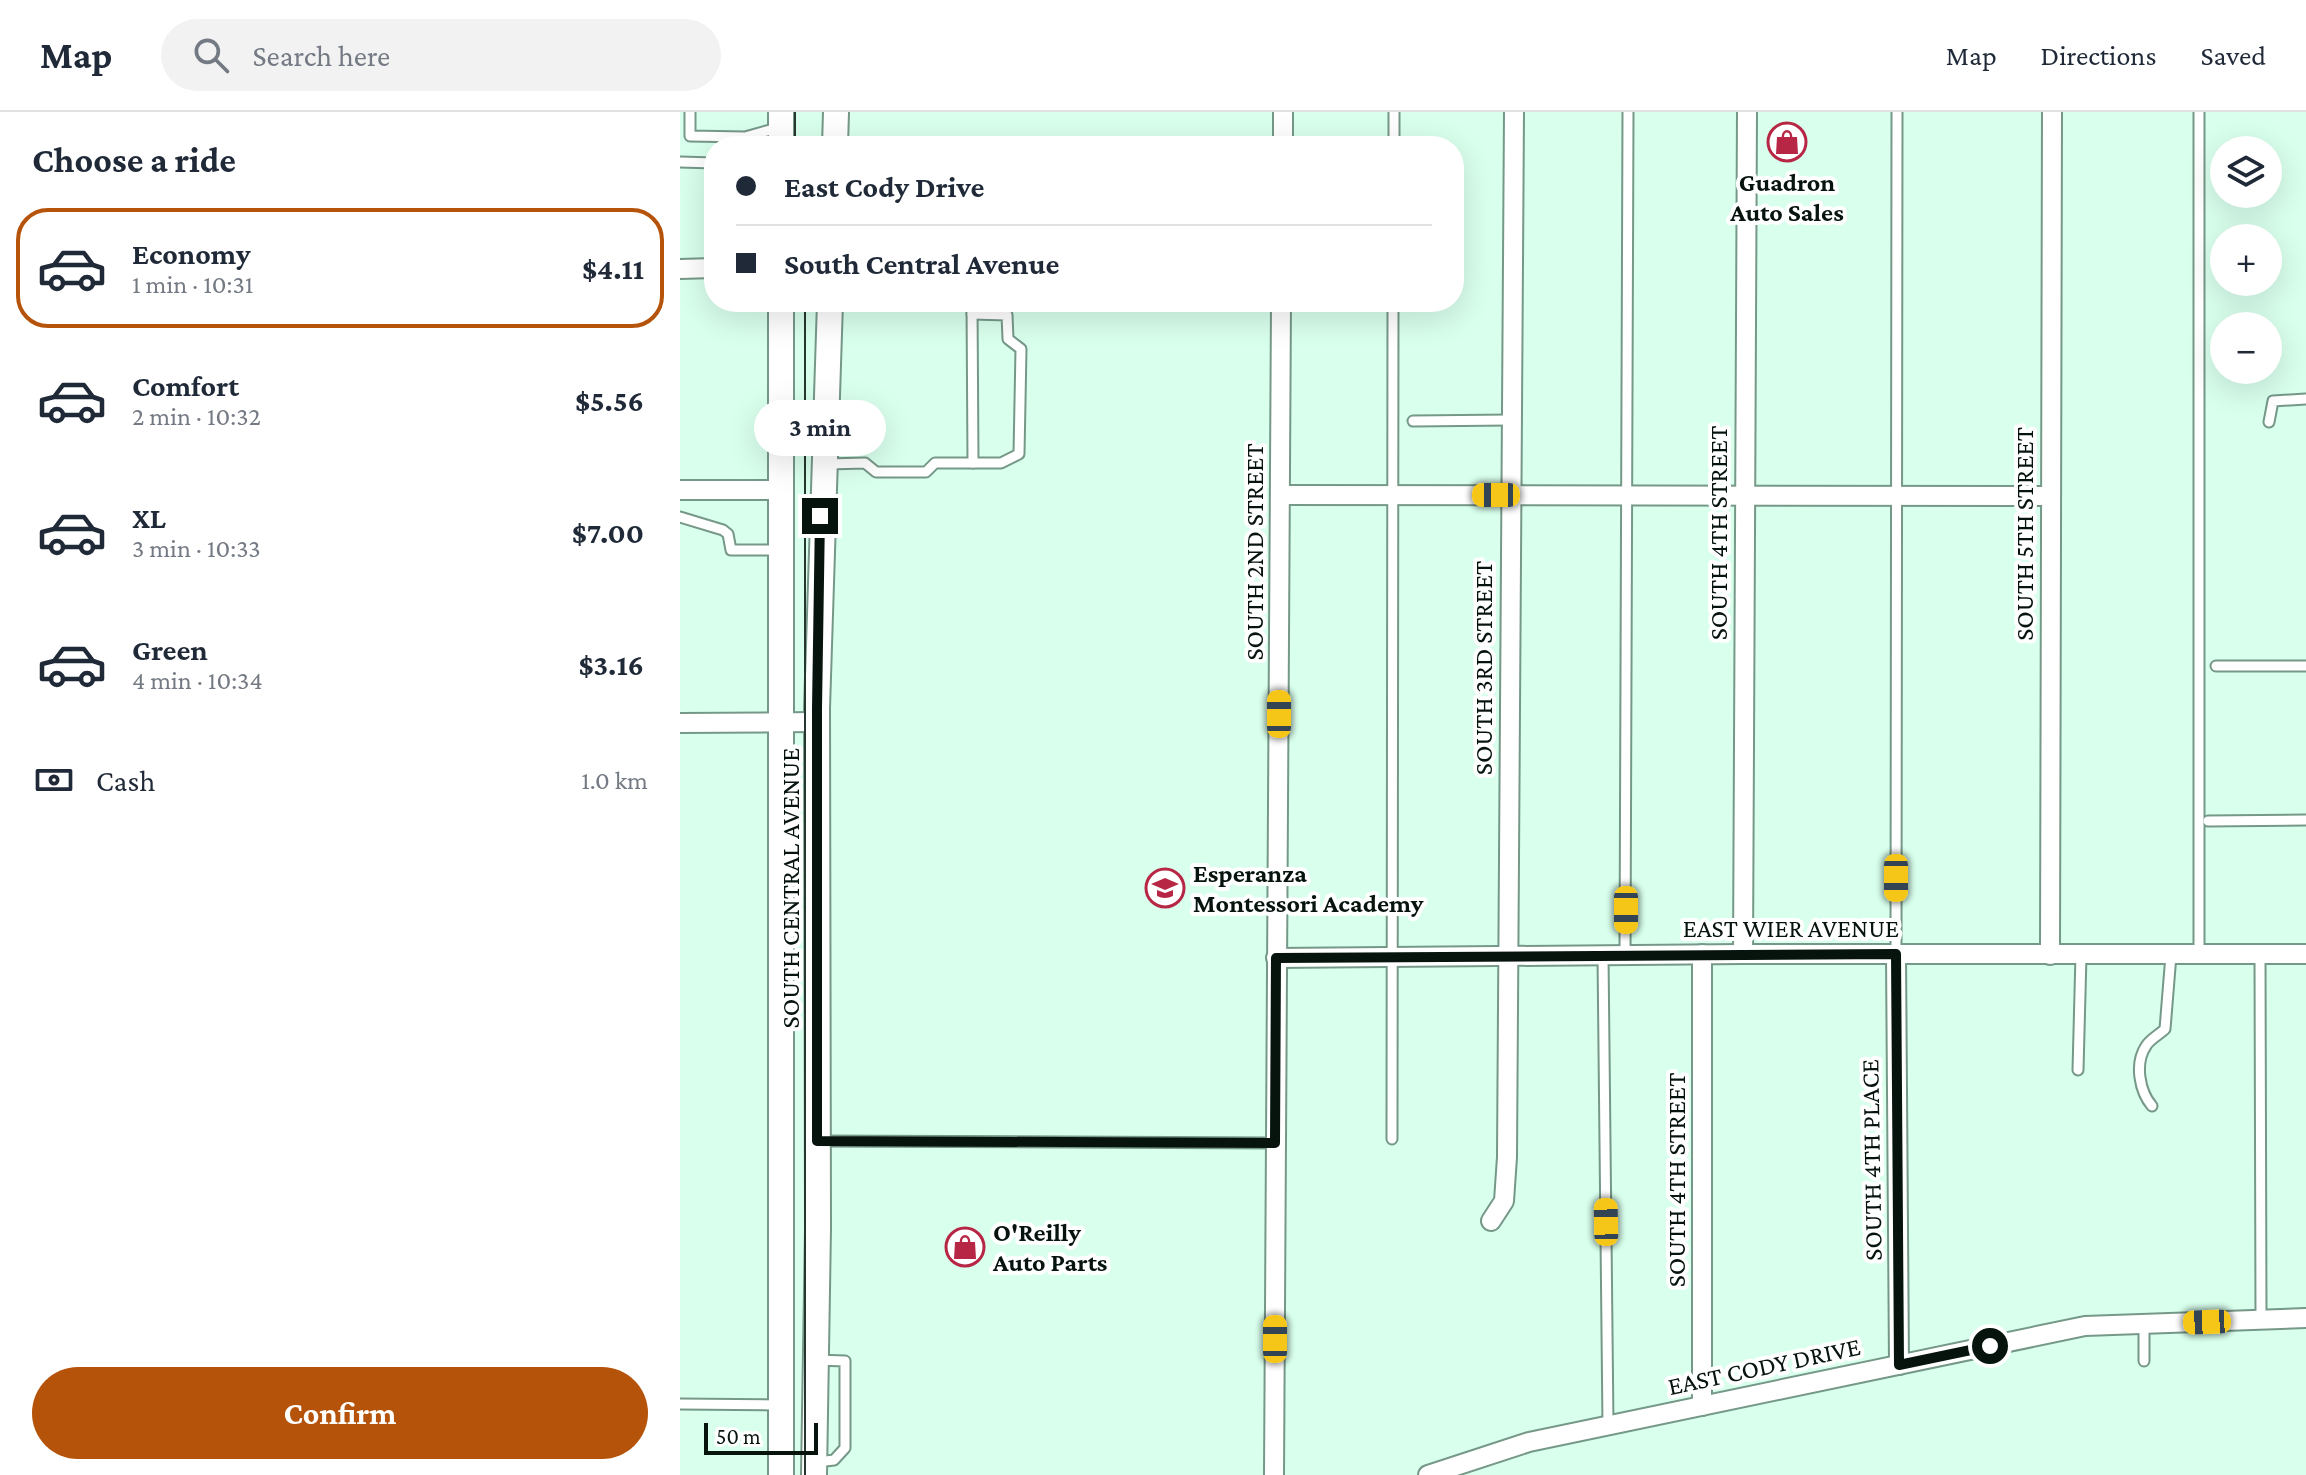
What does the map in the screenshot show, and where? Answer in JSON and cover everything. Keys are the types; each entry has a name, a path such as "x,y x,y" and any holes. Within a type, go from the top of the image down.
{"main road":[{"path":"835,136 836,112"},
{"name":"SOUTH CENTRAL AVENUE","path":"781,312 781,1475"},
{"name":"SOUTH CENTRAL AVENUE","path":"814,1469 818,722 830,312"}],"street":[{"path":"1283,112 1283,136"},
{"name":"SOUTH 3RD STREET","path":"1491,1221 1504,1201 1509,955 1509,495 1514,112"},
{"name":"SOUTH 4TH STREET","path":"1743,954 1747,112"},
{"name":"SOUTH 5TH STREET","path":"2050,955 2052,112"},
{"path":"680,269 704,268"},
{"name":"SOUTH 2ND STREET","path":"1274,1475 1281,312"},
{"path":"680,490 780,490"},
{"path":"1280,495 2050,496"},
{"path":"680,723 818,722"},
{"name":"EAST WIER AVENUE","path":"1276,958 1625,954 2306,954"},
{"name":"SOUTH 4TH STREET","path":"1702,954 1702,1406"},
{"name":"SOUTH 4TH PLACE","path":"1896,954 1899,1365"},
{"name":"EAST CODY DRIVE","path":"1428,1475 1459,1470 1495,1451 1608,1425 2085,1326 2306,1318"}],"lane":[{"path":"690,112 690,136 704,136"},
{"path":"1394,112 1394,136"},
{"path":"1625,954 1628,112"},
{"path":"1896,954 1897,112"},
{"path":"2199,112 2199,955"},
{"path":"749,136 781,128"},
{"path":"680,162 704,163"},
{"path":"1392,1139 1393,312"},
{"path":"823,464 865,463 876,472 926,472 935,463 973,463 1001,463 1019,454 1021,349 1008,339 1007,315 972,314 973,463"},
{"path":"2269,422 2273,401 2306,399"},
{"path":"1413,421 1510,420"},
{"path":"680,517 723,530 728,534 731,550 780,550"},
{"path":"2216,666 2306,666"},
{"path":"2208,821 2306,820"},
{"path":"1603,955 1608,1425"},
{"path":"2078,1070 2081,955"},
{"path":"2152,1106 2143,1094 2140,1064 2146,1046 2165,1029 2171,955"},
{"path":"2260,955 2261,1320"},
{"path":"817,1141 1275,1143"},
{"path":"2144,1324 2144,1361"},
{"path":"680,1404 780,1405"}],"tram line":[{"path":"795,112 795,136"},
{"path":"805,312 805,1475"}],"place":[{"name":"Guadron Auto Sales","path":"1787,142"},
{"name":"Esperanza Montessori Academy","path":"1165,888"},
{"name":"O'Reilly Auto Parts","path":"965,1247"}],"route":[{"path":"820,516 817,1141 1275,1143 1276,958 1896,954 1899,1365 1990,1346"}]}
